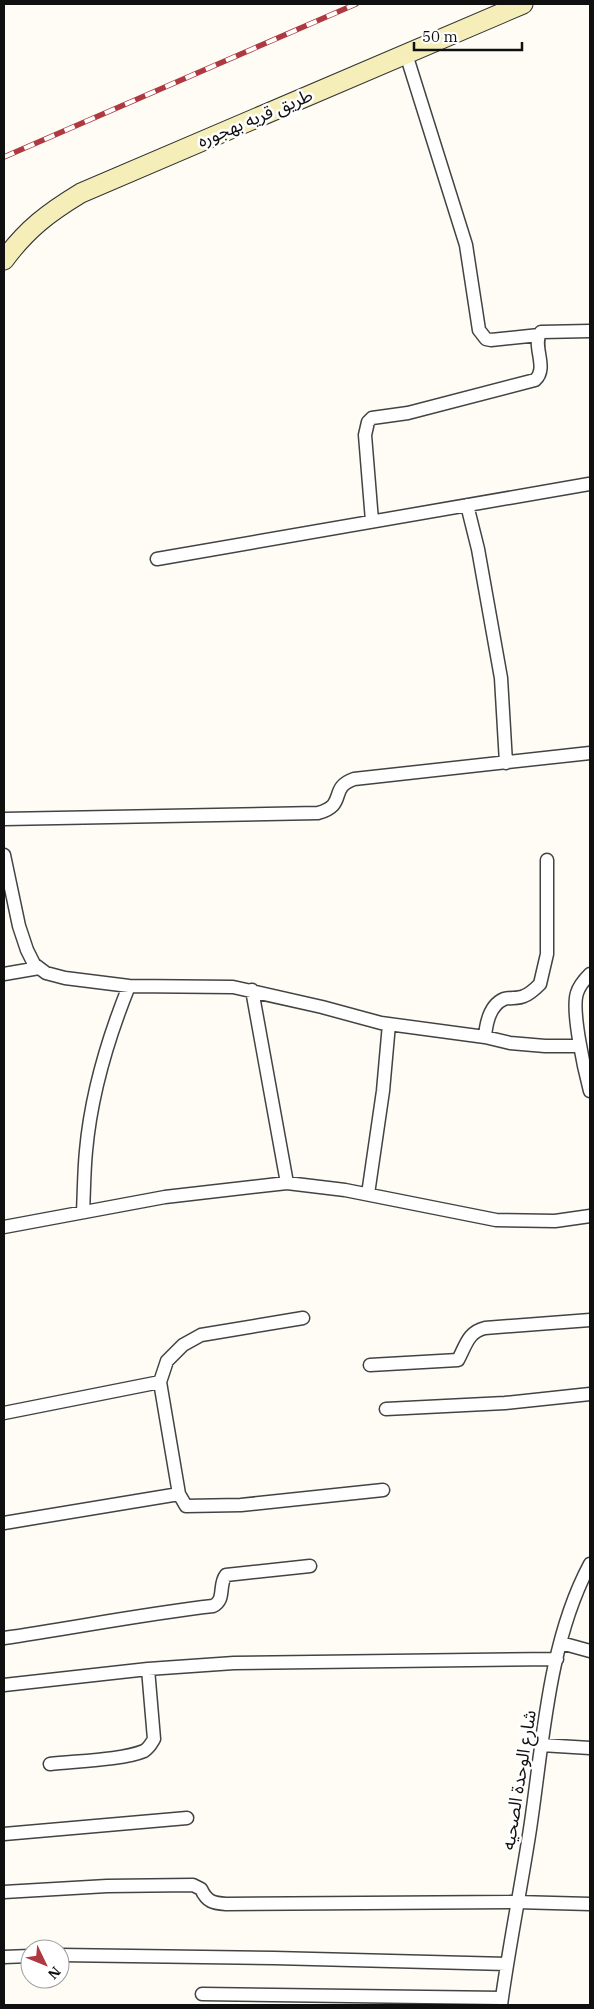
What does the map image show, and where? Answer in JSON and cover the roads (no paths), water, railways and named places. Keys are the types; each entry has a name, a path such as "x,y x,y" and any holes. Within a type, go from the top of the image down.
{"street":[{"name":"طريق قريه بهجوره","path":"4,260 20,239 49,213 82,193 523,4"},
{"path":"406,54 466,245 479,330 486,339 490,340 539,335 541,332 549,331 590,330"},
{"path":"372,521 365,435 368,422 372,418 417,411 535,380 541,373 539,335"},
{"path":"157,559 589,484"},
{"path":"467,505 488,600 501,678 506,762"},
{"path":"4,819 318,813 329,810 335,805 340,786 344,782 354,779 590,753"},
{"path":"4,855 19,926 27,950 34,964 46,973 65,978 129,986 232,987 252,990 389,1024 485,1037 510,1043 580,1046"},
{"path":"485,1037 491,1013 498,1003 505,999 524,997 540,984 547,954 547,860"},
{"path":"4,974 39,968"},
{"path":"590,974 584,980 576,995 580,1046 590,1091"},
{"path":"83,1212 86,1151 90,1120 117,1017 129,986"},
{"path":"252,990 287,1183"},
{"path":"368,1194 383,1091 389,1024"},
{"path":"4,1227 165,1197 287,1183 299,1183 368,1194 496,1220 555,1221 590,1216"},
{"path":"303,1318 201,1335 183,1345 167,1361 160,1382 178,1494 182,1503 188,1506 241,1505 383,1490"},
{"path":"370,1365 458,1360 468,1337 477,1330 485,1328 590,1320"},
{"path":"4,1414 160,1382"},
{"path":"386,1408 505,1403 590,1394"},
{"path":"4,1523 178,1494"},
{"name":"شارع الوحدة الصحيه","path":"502,2001 516,1902 530,1830 541,1745 561,1643 570,1608 590,1564"},
{"path":"4,1638 212,1606 221,1599 223,1579 226,1575 310,1566"},
{"path":"561,1643 590,1652"},
{"path":"4,1685 148,1669 276,1661 558,1659"},
{"path":"50,1764 124,1756 144,1751 150,1747 154,1739 148,1669"},
{"path":"541,1745 590,1748"},
{"path":"4,1834 188,1818"},
{"path":"4,1892 107,1886 193,1885 201,1889 204,1897 211,1902 226,1904 516,1902 590,1904"},
{"path":"70,1955 507,1964"},
{"path":"4,1957 20,1956"},
{"path":"202,1994 502,2001"}],"railway":[{"path":"4,157 356,4"}]}
